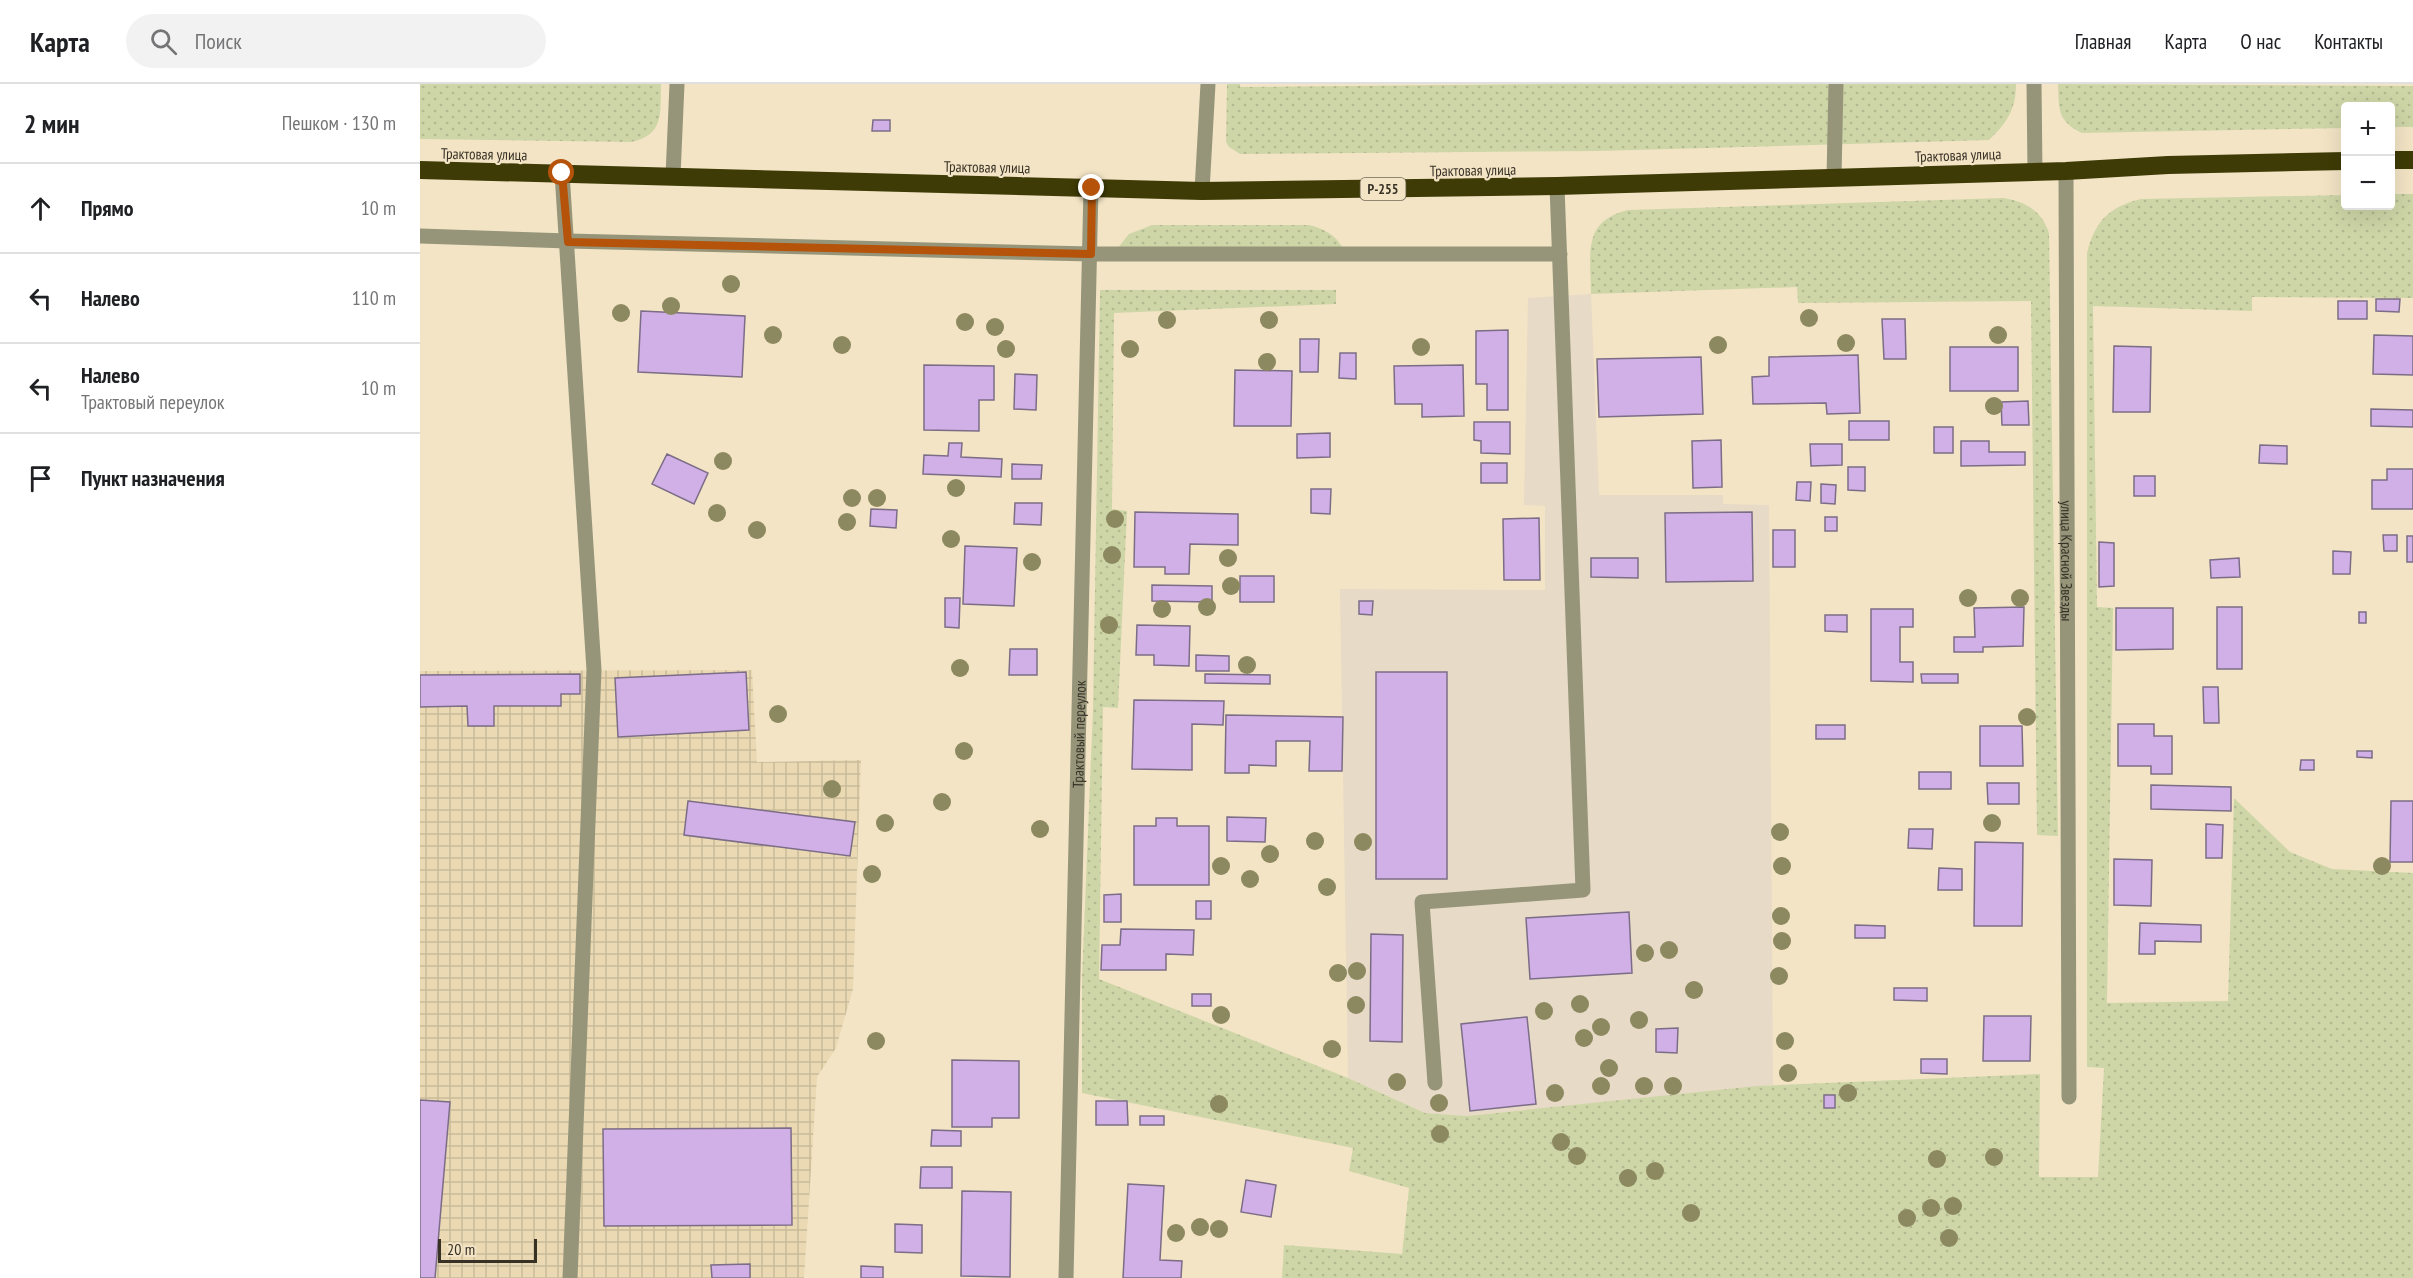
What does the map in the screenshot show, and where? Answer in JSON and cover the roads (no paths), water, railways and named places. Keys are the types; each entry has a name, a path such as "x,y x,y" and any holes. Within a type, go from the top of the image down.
{"highway":[{"path":"2395,160 2413,160"},
{"name":"Трактовая улица","path":"420,170 1202,191 1557,186 2341,161"}],"street":[{"path":"672,176 677,84"},
{"path":"1202,191 1208,84"},
{"path":"1834,177 1836,84"},
{"path":"2034,84 2035,171"},
{"name":"улица Красной Звезды","path":"2066,171 2069,1097"},
{"path":"562,173 594,670 570,1278"},
{"path":"1435,1083 1422,902 1583,890 1557,186"},
{"name":"Трактовый переулок","path":"1066,1278 1092,188"},
{"path":"420,236 568,242 1091,254 1560,254"}]}
